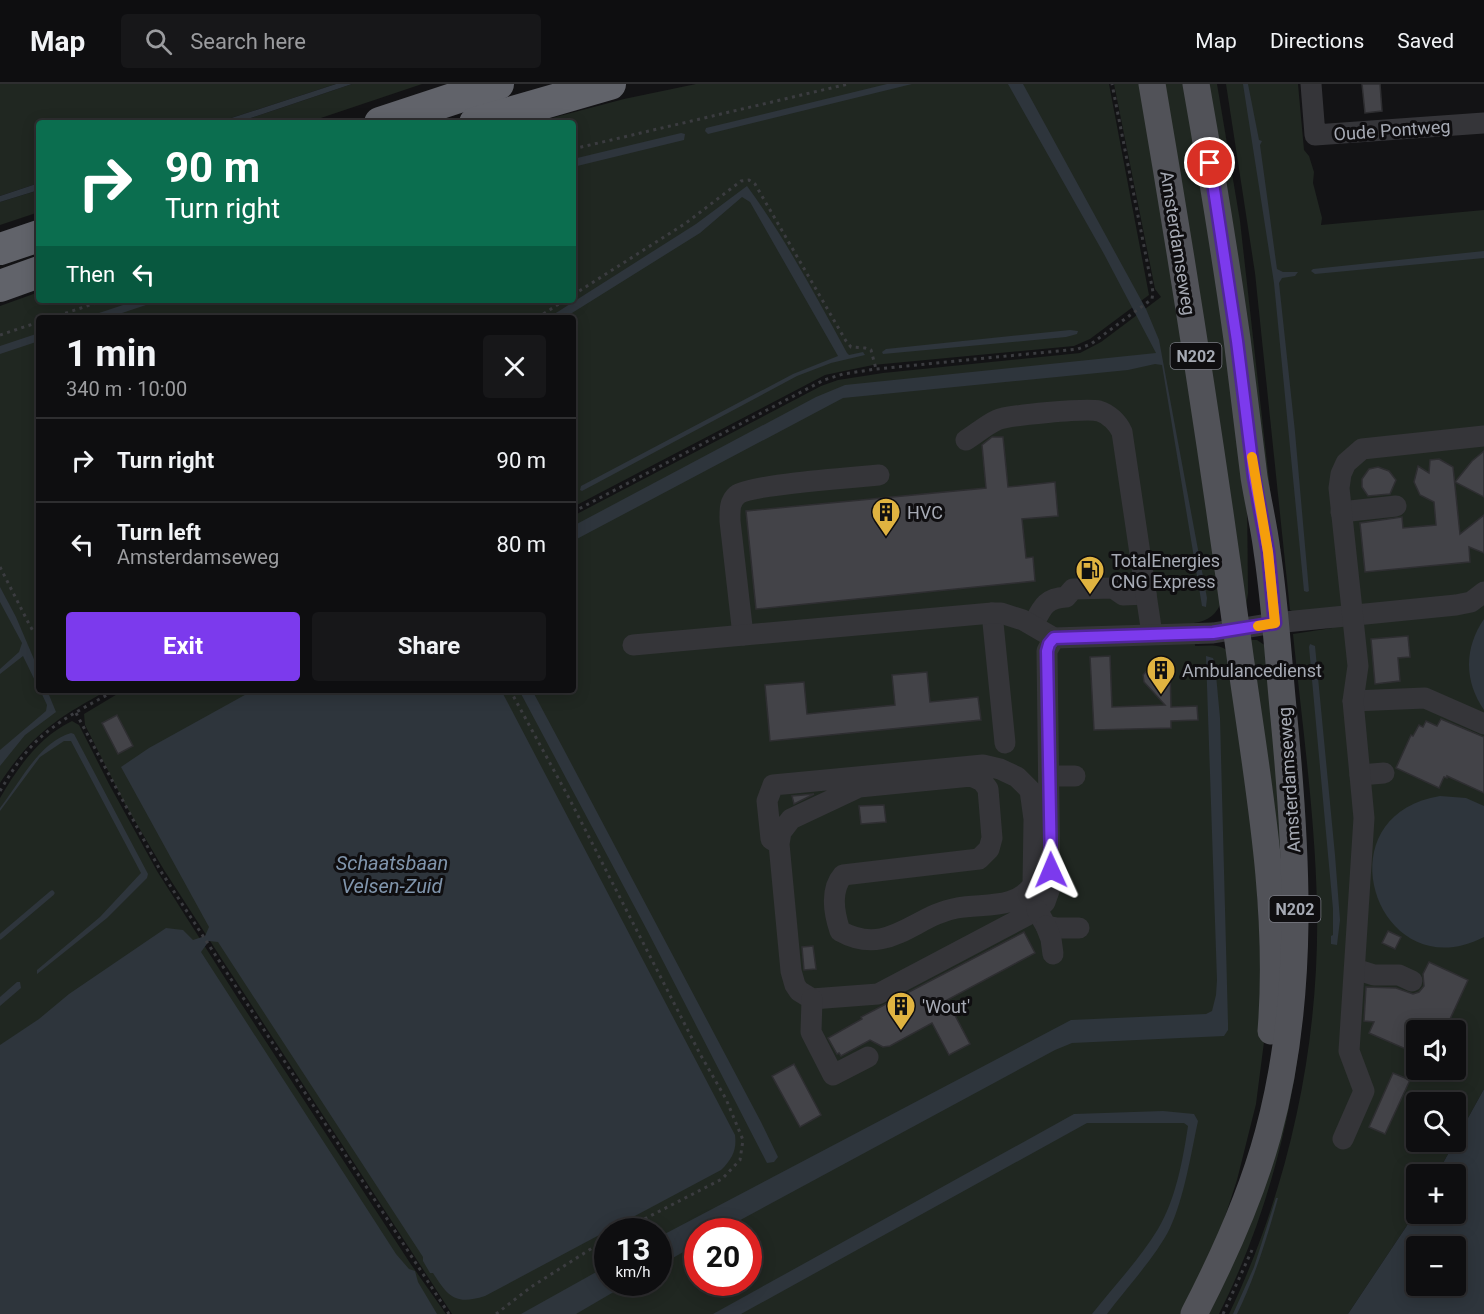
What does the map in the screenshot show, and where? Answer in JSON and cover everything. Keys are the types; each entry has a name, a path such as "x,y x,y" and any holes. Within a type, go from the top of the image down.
{"highway":[{"path":"389,120 498,84"},
{"path":"485,120 610,84"},
{"path":"0,249 36,237"},
{"path":"0,277 36,266"},
{"path":"0,286 36,273"}],"main road":[{"name":"Amsterdamseweg","path":"1152,84 1197,359 1236,629 1266,853 1272,945 1273,1001 1263,1102 1222,1255"},
{"name":"Amsterdamseweg","path":"1194,1314 1246,1203 1269,1132 1283,1060 1293,987 1295,924 1294,836 1268,552 1254,477 1226,266 1196,84"}],"street":[{"name":"Oude Pontweg","path":"1311,84 1315,135 1484,123"},
{"path":"966,440 1006,417 1090,410 1101,412 1116,422 1123,438 1152,634"},
{"path":"1343,1139 1364,1091 1349,1051 1364,818 1353,701 1358,666 1341,512 1339,488 1341,474 1346,463 1362,449 1484,436"},
{"path":"742,635 730,521 731,503 735,497 741,492 763,488 879,475"},
{"path":"1341,512 1396,506"},
{"path":"1033,625 1048,601 1055,597 1066,597 1073,589 1113,588 1123,595 1146,594"},
{"path":"633,645 992,613 1012,616 1054,638 1194,634 1275,623 1455,605 1471,602 1484,592"},
{"path":"992,613 1005,743"},
{"path":"1053,954 1052,939 1042,918 1050,888 1047,651 1054,638"},
{"path":"1353,701 1425,698 1484,724"},
{"path":"779,844 771,839 767,801 773,785 983,765 1017,777 1030,790 1034,819 1034,885 1028,894 1015,902 955,908 895,935 874,939 853,938 840,931 835,918 835,884 843,875 979,859 989,849 993,838 988,789 982,781 971,776 859,787 791,819 781,832 779,844 792,978 799,991 812,999 878,994 1042,918"},
{"path":"1360,775 1384,773"},
{"path":"1049,776 1075,776"},
{"path":"1042,918 1057,928 1079,928"},
{"path":"1354,969 1374,975 1399,975 1412,981"},
{"path":"812,999 811,1032 833,1076 868,1057"}],"path":[{"path":"576,148 848,84"},
{"path":"576,509 814,384 843,374 876,369 1078,349 1091,344 1152,299 1153,292 1112,84"},
{"path":"576,293 686,223 741,181 749,180 755,184 846,341 851,347 871,350 876,369"},
{"path":"60,315 96,303"},
{"path":"542,315 560,303"},
{"path":"0,335 36,323"},
{"path":"0,567 29,624 36,632"},
{"path":"0,791 15,766 38,740 76,713 111,693"},
{"path":"512,693 569,798 700,1054 726,1099 743,1140 740,1160 722,1179 647,1218"},
{"path":"76,713 137,831 200,934 449,1314"},
{"path":"496,1314 531,1287 594,1247"}],"shaded area":[{"path":"0,84 336,84 225,120 36,120 36,184 0,196"},
{"path":"352,84 422,84 315,120 245,120"},
{"path":"696,84 1109,84 1149,295 1090,339 1074,346 873,365 825,375 576,505 576,315 36,315 36,693 103,693 60,719 35,739 23,751 0,783 0,306 36,293 36,303 576,303 576,120 544,120 624,99"},
{"path":"1114,84 1144,84 1222,600 1212,616 1194,623 1195,646 1216,646 1228,651 1251,777 1265,1034 1256,1104 1237,1180 1222,1226 1181,1314 452,1314 164,870 125,804 85,725 84,714 119,693 576,693 576,514 821,386 838,380 883,373 1080,353 1101,342 1161,297 1155,289"},
{"path":"1159,84 1185,84 1204,191 1247,496 1248,593 1246,606"},
{"path":"1209,84 1217,84 1240,221 1277,552"},
{"path":"1226,84 1298,84 1304,150 1309,156 1314,172 1313,183 1322,218 1321,225 1484,210 1484,1089 1466,1121 1466,1092 1406,1092 1406,1152 1449,1152 1443,1164 1406,1164 1406,1224 1408,1224 1348,1314 1229,1314 1250,1266 1284,1166 1297,1114 1313,1010 1317,957 1316,871 1293,634 1332,628 1290,610 1255,273"},
{"path":"36,191 36,213 0,225 0,202"},
{"path":"1248,640 1257,640 1269,648 1289,914"},
{"path":"72,721 79,725 157,871 410,1263 446,1314 0,1314 0,798 14,775 39,744"},
{"path":"1308,912 1303,1016 1287,1118 1259,1218 1241,1267 1219,1314 1208,1314 1220,1291"}],"water":[{"path":"336,84 352,84 245,120 225,120"},
{"path":"887,84 912,84 708,134 705,131 706,128"},
{"path":"1008,84 1023,84 1146,309 1159,340 1207,598 1206,607 1202,606 1162,365 1155,364 1128,370 843,398 576,539 576,524 816,397 845,385 1156,353 1104,254"},
{"path":"1243,84 1248,84 1259,140 1262,141 1260,145 1277,269 1283,272 1298,272 1295,276 1282,278 1279,283 1295,432 1309,591 1307,592 1304,591 1274,283"},
{"path":"681,133 685,134 684,140 576,166 576,158"},
{"path":"36,184 36,191 0,202 0,196"},
{"path":"747,186 787,247 847,353 849,355 863,352 865,355 831,363 797,376 582,491 581,486 793,374 838,356 750,202 742,197 700,233 569,315 553,315 572,303 576,303 576,300 696,224"},
{"path":"1484,251 1484,258 1315,274 1311,271 1313,269"},
{"path":"129,303 152,303 116,315 93,315"},
{"path":"1078,331 1077,334 1066,337 883,354 882,352 886,349"},
{"path":"36,334 36,342 0,354 0,346"},
{"path":"0,587 36,664 36,683 23,656 0,674 0,669 19,652 22,643 0,602"},
{"path":"1484,619 1484,710 1473,688 1469,664 1473,641"},
{"path":"1310,644 1315,646 1335,855 1340,920 1337,945 1331,944 1333,909"},
{"path":"1206,656 1213,658 1215,664 1220,718 1228,1023 1228,1030 1224,1036 1072,1043 1055,1050 744,1218 695,1218 1071,1020 1206,1014 1212,1011 1217,980"},
{"path":"41,693 48,693 56,712 25,735 0,766 0,750 46,711 47,705"},
{"name":"Schaatsbaan Velsen-Zuid","path":"248,693 259,695 262,693 503,693 735,1135 733,1154 721,1170 631,1218 594,1218 594,1238 485,1296 467,1300 454,1297 433,1273 430,1273 423,1257 218,942 209,941 201,952 396,1254 409,1269 415,1271 418,1282 437,1314 0,1314 0,1045 39,1019 69,994 166,928 183,930 193,940 205,936 209,927 121,767 149,748"},
{"path":"521,693 534,693 761,1122 778,1157 774,1162 767,1163 647,930"},
{"path":"71,733 74,734 148,874 147,878 107,918 37,974 37,970 100,917 141,873 71,741 64,741 40,757 0,811 39,754 49,745"},
{"path":"1440,796 1466,798 1484,806 1484,937 1447,948 1415,941 1391,922 1376,895 1372,864 1380,834 1403,810"},
{"path":"20,982 21,988 0,1006 0,997"},
{"path":"1484,1089 1484,1314 1348,1314 1408,1224 1466,1224 1466,1164 1443,1164 1449,1152 1466,1152 1466,1122"},
{"path":"1163,1111 1194,1114 1198,1121 1183,1190 1170,1228 1149,1261 1107,1314 1092,1314 1143,1251 1170,1205 1184,1152 1188,1126 1184,1123 1087,1123 741,1314 713,1314 745,1296 762,1296 762,1287 1074,1114"},
{"path":"1276,1198 1278,1198 1274,1213 1255,1272 1237,1314 1233,1314 1254,1267"},
{"path":"684,1224 684,1252 672,1258 672,1230"},
{"path":"594,1273 594,1296 607,1296 576,1314 521,1314"}],"building":[{"path":"1362,84 1380,84 1382,111 1365,113"},
{"name":"HVC","path":"992,437 1003,437 1008,487 1055,482 1058,516 1022,519 1026,558 1033,557 1035,581 756,609 746,511 986,488 982,445"},
{"path":"1484,451 1484,497 1455,482 1472,461"},
{"path":"1439,459 1453,467 1460,534 1484,515 1484,553 1469,547 1470,562 1365,572 1360,523 1402,517 1403,528 1436,525 1434,502 1420,495 1414,482 1418,466 1429,473 1430,460"},
{"path":"1378,467 1389,471 1396,480 1390,494 1368,496 1362,487 1362,479 1369,469"},
{"path":"1408,636 1410,657 1398,658 1400,681 1375,684 1371,639"},
{"name":"Ambulancedienst","path":"1110,656 1112,707 1165,705 1144,682 1143,675 1149,668 1170,667 1171,707 1197,706 1198,720 1171,721 1171,728 1094,730 1090,657"},
{"path":"927,672 930,702 978,697 981,720 770,741 765,685 804,682 807,714 895,705 892,675"},
{"path":"117,715 133,746 118,754 102,723"},
{"path":"1441,719 1484,737 1484,793 1447,776 1447,778 1444,777 1439,788 1396,768 1411,735 1413,736 1419,725 1423,727 1426,721 1437,726"},
{"path":"814,794 794,804 792,796"},
{"path":"884,805 886,822 861,824 859,806"},
{"path":"1388,931 1401,937 1395,949 1382,943"},
{"path":"1024,932 1035,953 947,1000 970,1044 949,1055 932,1023 890,1046 883,1047 870,1040 841,1056 837,1054 828,1038 862,1019 861,1017"},
{"path":"813,946 816,969 804,970 802,947"},
{"path":"1429,962 1468,980 1450,1020 1406,1020 1406,1049 1369,1033 1374,1022 1364,1021 1366,987 1396,988 1413,994 1419,992 1424,986 1423,974"},
{"path":"794,1064 821,1115 800,1127 772,1076"},
{"path":"1393,1073 1410,1080 1385,1134 1369,1127"}],"waterway":[{"path":"0,937 52,893"}],"slow traffic":[{"path":"1252,457 1268,552 1275,623 1258,626"}],"place":[{"name":"HVC","path":"886,538"},
{"name":"TotalEnergies CNG Express","path":"1090,596"},
{"name":"Ambulancedienst","path":"1161,696"},
{"name":"'Wout'","path":"901,1032"}],"route":[{"path":"1051,870 1047,651 1054,638 1213,633 1275,623 1268,552 1254,477 1237,341 1210,163"}]}
